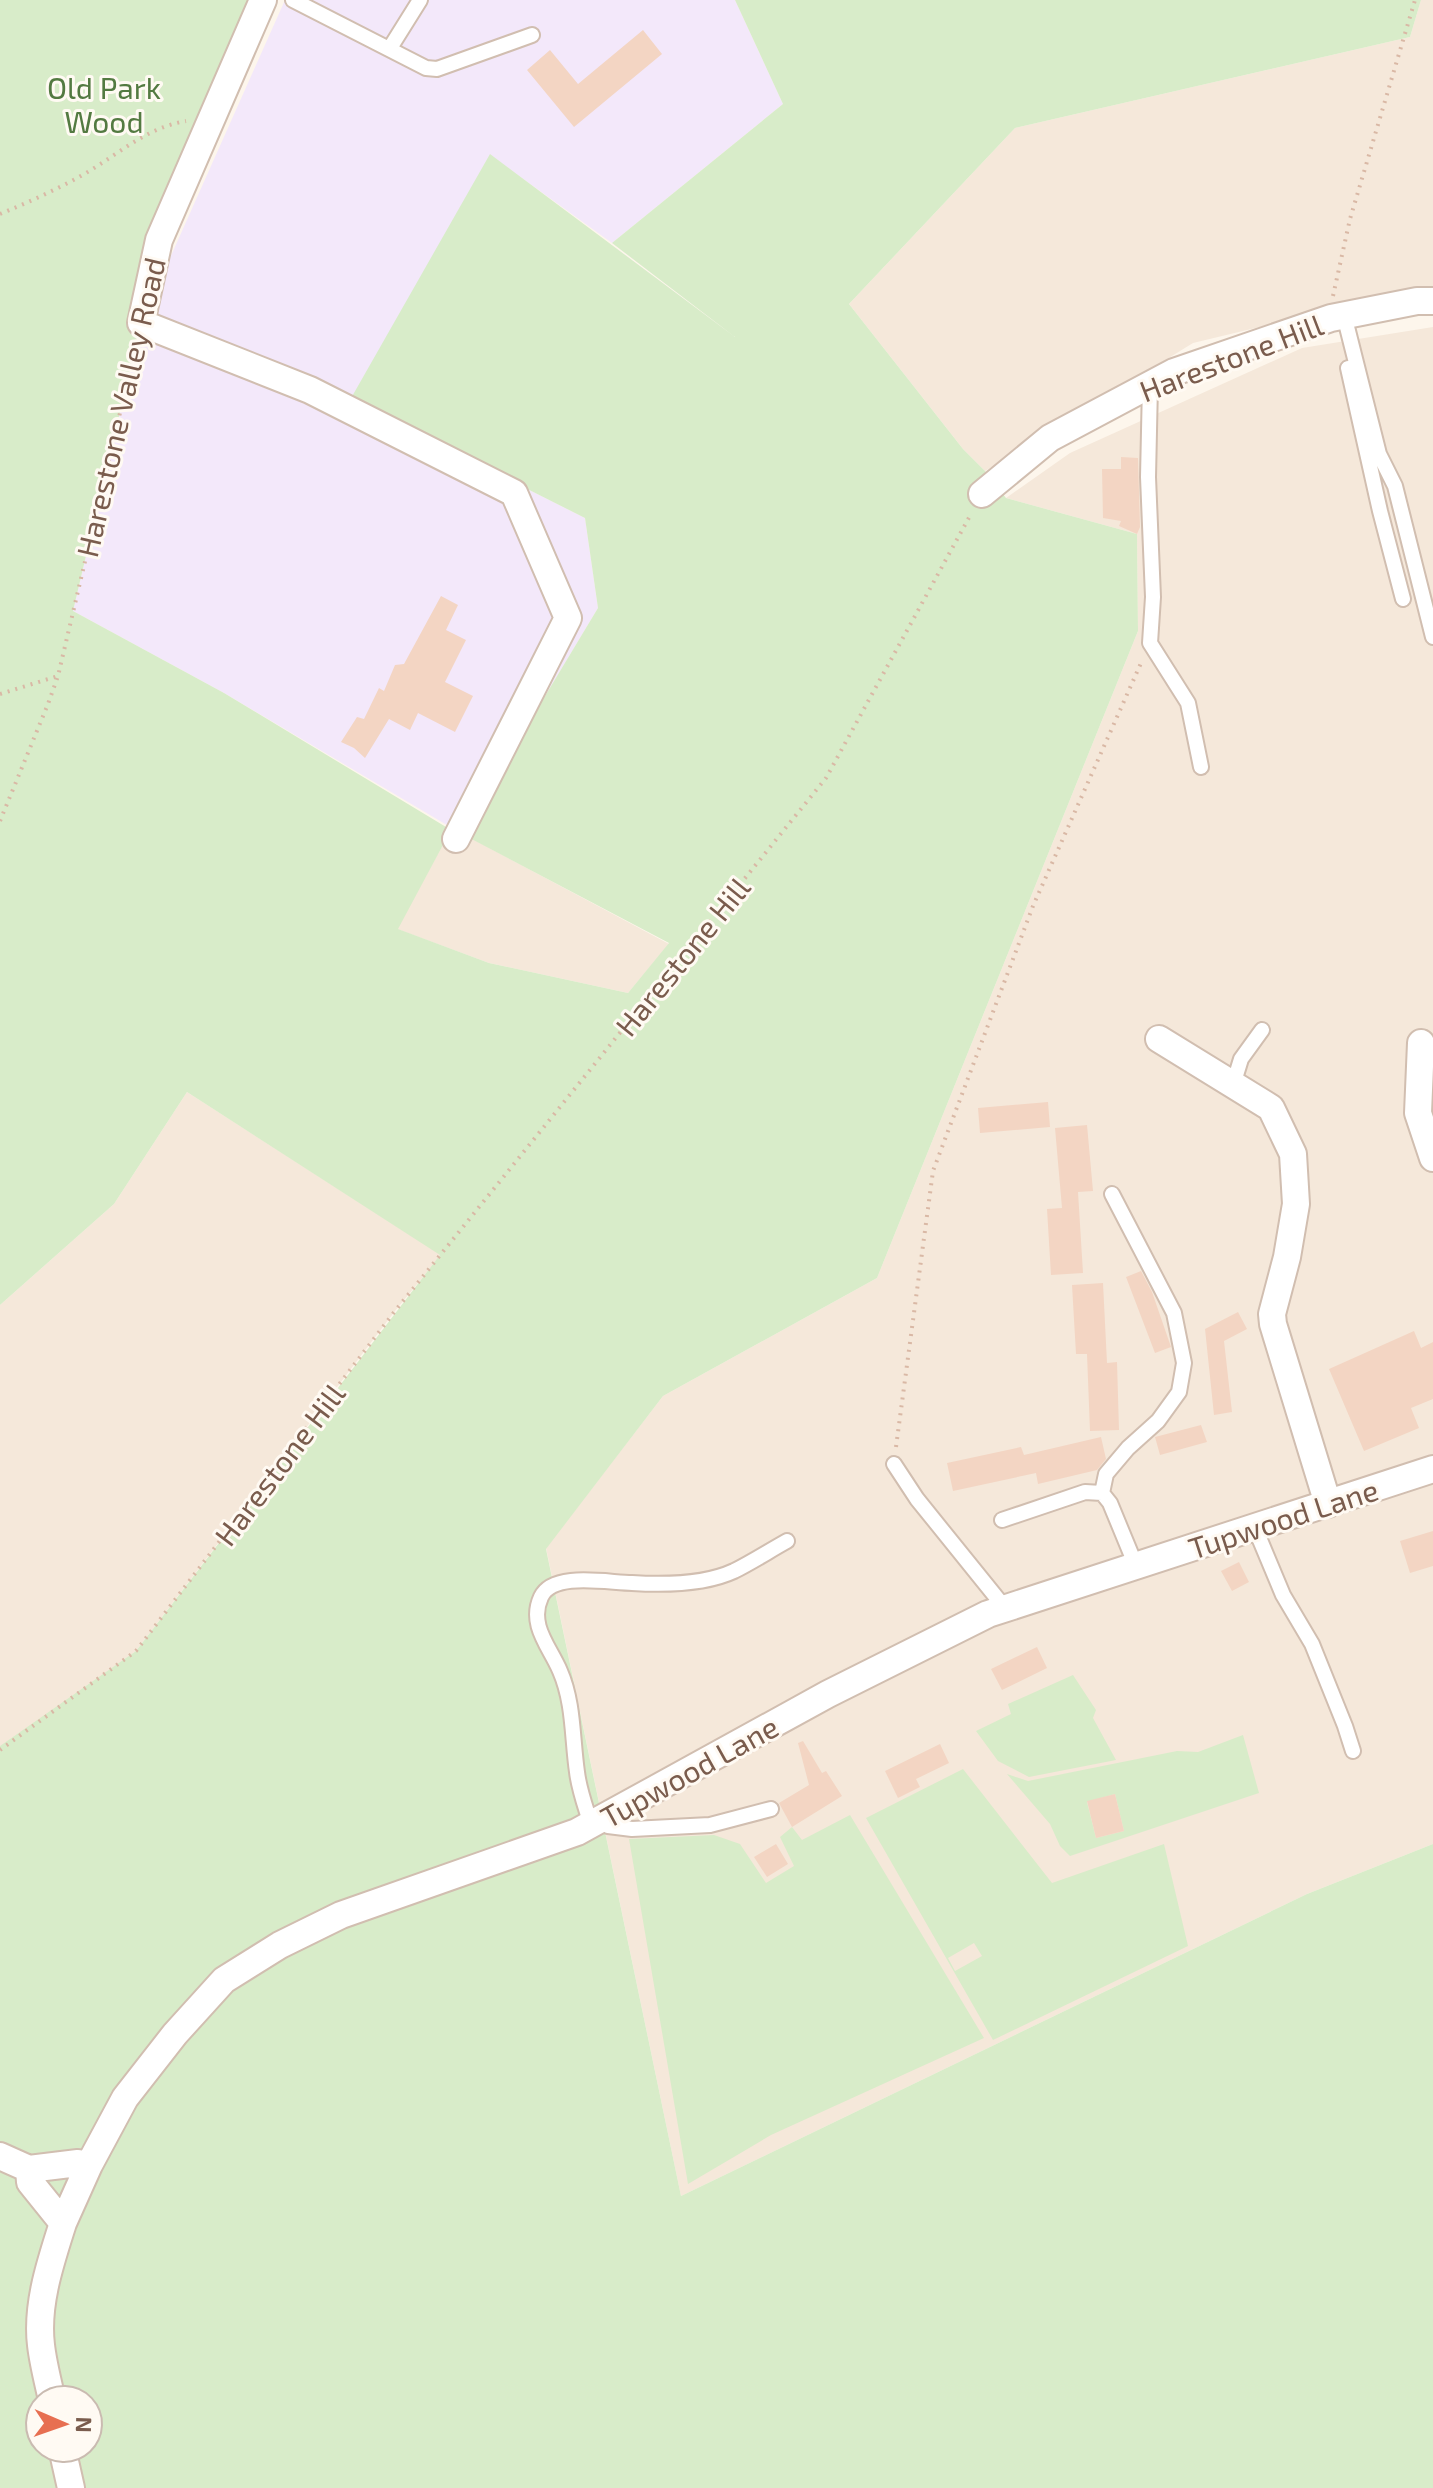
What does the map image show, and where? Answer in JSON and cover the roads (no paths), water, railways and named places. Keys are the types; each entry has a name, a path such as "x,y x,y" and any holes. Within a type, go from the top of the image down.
{"street":[{"name":"Harestone Valley Road","path":"263,0 159,240 141,323 310,390 514,493 568,618 456,839"},
{"name":"Harestone Hill","path":"982,494 1050,438 1174,372 1337,316 1417,301 1433,301"},
{"path":"1159,1039 1271,1108 1293,1154 1296,1204 1287,1257 1272,1314 1328,1504"},
{"path":"1421,1043 1418,1113 1433,1158"},
{"name":"Tupwood Lane","path":"49,2384 40,2342 43,2298 63,2223 89,2165 125,2098 175,2034 224,1980 237,1971 280,1945 341,1915 577,1832 828,1694 988,1614 1433,1469"},
{"path":"0,2156 29,2169 78,2163 89,2165"},
{"path":"29,2169 30,2182 63,2223"},
{"path":"66,2464 71,2488"}],"lane":[{"path":"293,0 426,68 437,69 532,35"},
{"path":"390,48 420,0"},
{"path":"1337,316 1380,511 1403,599"},
{"path":"1337,316 1379,454 1395,486 1433,637"},
{"path":"1150,385 1148,477 1153,597 1150,643 1188,703 1201,767"},
{"path":"1233,1085 1241,1059 1262,1030"},
{"path":"1102,1493 1106,1474 1128,1448 1158,1421 1179,1392 1184,1363 1174,1313 1112,1194"},
{"path":"894,1464 917,1499 1005,1608"},
{"path":"1002,1520 1085,1492 1102,1493 1110,1503 1136,1566"},
{"path":"1255,1528 1283,1595 1312,1644 1353,1751"},
{"path":"771,1809 710,1825 632,1829 595,1822 577,1774 570,1704 560,1670 538,1624 541,1595 551,1586 572,1580 657,1584 701,1580 731,1572 787,1541"}],"park label":[{"name":"Old Park Wood","path":"104,104"}]}
